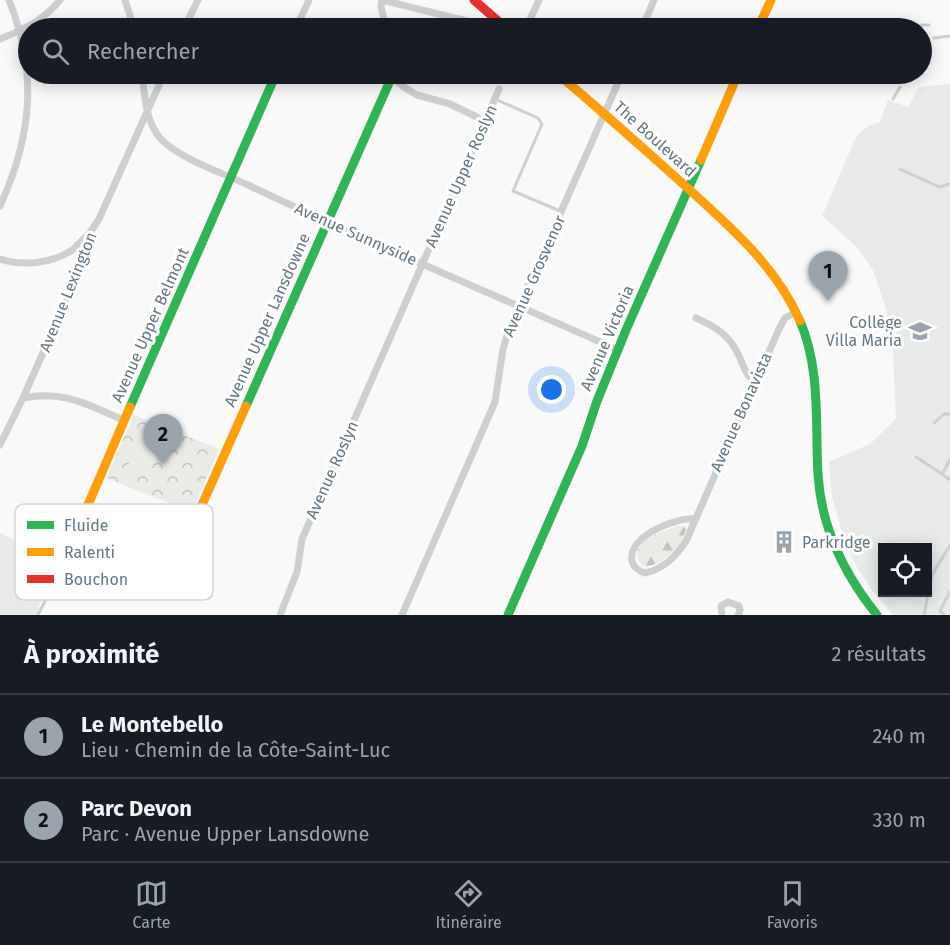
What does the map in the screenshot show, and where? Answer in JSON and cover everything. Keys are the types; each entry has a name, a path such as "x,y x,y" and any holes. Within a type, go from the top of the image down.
{"street":[{"path":"9,0 18,25"},
{"path":"41,18 60,0"},
{"path":"125,0 131,18"},
{"path":"189,18 198,0"},
{"path":"301,18 309,0"},
{"path":"384,18 382,0 455,18"},
{"path":"474,0 494,18"},
{"path":"531,18 539,0"},
{"path":"646,18 654,0"},
{"path":"763,18 771,0"},
{"path":"0,39 18,32"},
{"path":"0,206 17,164 27,118 28,84"},
{"name":"Avenue Sunnyside","path":"143,84 147,111 154,130 162,140 184,155 422,264 618,350"},
{"name":"Avenue Lexington","path":"0,445 84,260 89,234 99,219 159,84"},
{"name":"Avenue Upper Belmont","path":"87,504 272,84"},
{"name":"Avenue Upper Lansdowne","path":"202,504 389,84"},
{"path":"402,84 411,92 450,104 485,121"},
{"name":"The Boulevard","path":"570,84 730,228 766,264 783,288 796,312 808,343 816,378 818,474 826,522 848,576 877,615"},
{"name":"Avenue Grosvenor","path":"402,615 495,402 505,338 618,84"},
{"name":"Avenue Victoria","path":"508,615 582,446 618,350 734,84"},
{"name":"Avenue Upper Roslyn","path":"393,329 499,89"},
{"path":"0,259 27,263 53,258 72,250 89,234"},
{"name":"Avenue Bonavista","path":"695,519 680,520 642,537 632,552 632,561 636,568 642,572 648,572 660,568 672,559 686,541 782,321 796,312"},
{"path":"696,318 716,327 729,339 747,375 755,381"},
{"name":"Avenue Roslyn","path":"280,615 295,579 302,539 393,329"},
{"path":"23,398 45,395 64,396 124,420"},
{"path":"722,615 721,606 728,602 739,606 738,615"}],"lane":[{"path":"934,38 950,36"},
{"path":"893,99 900,87"},
{"path":"495,99 538,118 542,122 542,127 513,191 562,212"},
{"path":"900,170 939,187 950,184"},
{"path":"934,423 944,414 950,414"},
{"path":"916,457 950,480"},
{"path":"942,474 950,460"},
{"path":"924,615 932,575 950,545"},
{"path":"950,591 940,611 945,615 950,612"},
{"path":"38,615 46,600"}],"shaded area":[{"name":"Collège Villa Maria","path":"950,84 950,615 893,615 871,589 845,542 832,497 829,462 870,444 896,419 893,352 886,309 873,270 857,247 822,216 856,137 868,126 880,122 888,100 908,107 919,87"},
{"path":"0,533 15,540 15,600 41,600 37,615 0,615"}],"green space":[{"path":"134,415 219,449 195,504 172,504 106,478"},
{"path":"144,430 162,438 145,476 127,468"},
{"path":"678,526 685,526 686,530 670,554 653,565 646,567 641,564 637,556 641,544 653,536"}],"traffic: fast":[{"path":"130,407 272,84"},
{"path":"246,406 389,84"},
{"path":"508,615 582,446 597,401 626,330 701,160"},
{"path":"800,321 807,340 814,377 818,474 824,513 829,532 845,567 877,615"}],"traffic: slow":[{"path":"763,18 771,0"},
{"path":"569,84 699,198 749,246 790,300 800,321"},
{"path":"701,160 734,84"},
{"path":"202,504 246,406"},
{"path":"88,504 130,407"}],"traffic: jam":[{"path":"474,0 495,18"}],"place":[{"name":"Le Montebello","path":"828,301"},
{"name":"Collège Villa Maria","path":"920,331"},
{"name":"Parc Devon","path":"163,464"},
{"name":"Parkridge","path":"784,542"}]}
